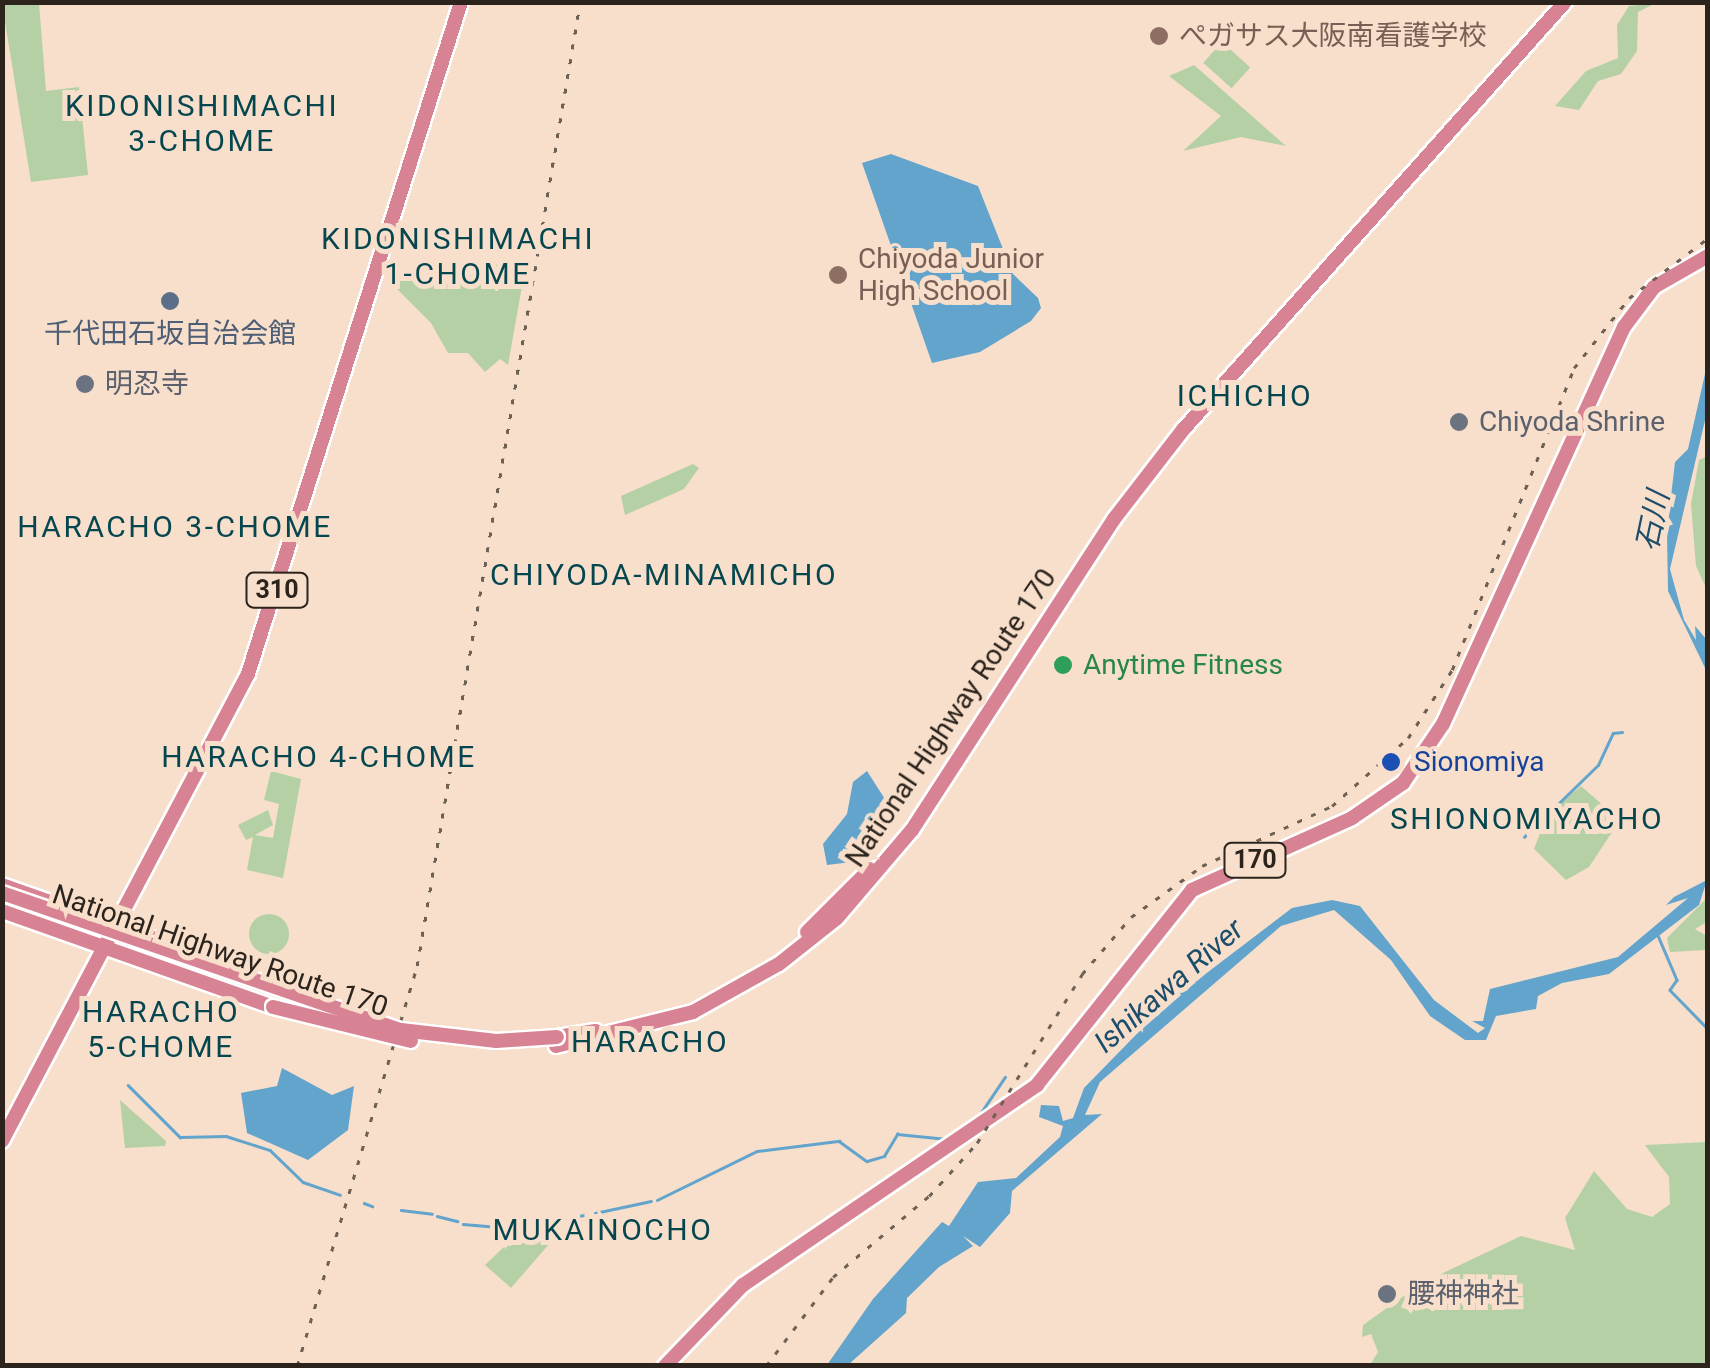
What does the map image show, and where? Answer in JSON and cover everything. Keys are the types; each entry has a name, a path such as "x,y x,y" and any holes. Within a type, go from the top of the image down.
{"highway":[{"name":"310","path":"2,1140 106,948 263,635 461,2"},
{"name":"National Highway Route 170","path":"556,1042 640,1022 732,984 801,937 861,879 1154,453 1552,2"},
{"name":"National Highway Route 170","path":"2,902 407,1036 556,1042 693,1012 780,964 838,918 912,830 1114,519 1182,431 1564,2"},
{"name":"170","path":"665,1366 743,1285 1037,1084 1192,890 1352,818 1403,783 1443,724 1624,327 1654,287 1708,256"},
{"path":"2,885 281,984 407,1036"},
{"name":"National Highway Route 170","path":"2,894 407,1036"},
{"path":"2,910 273,1007 407,1036"}],"green space":[{"path":"2,3 39,3 46,91 79,87 88,175 31,182"},
{"path":"1656,3 1638,12 1637,51 1621,74 1598,81 1579,110 1555,106 1586,71 1618,58 1617,25 1629,6"},
{"path":"1222,42 1250,67 1232,88 1203,63"},
{"path":"1194,65 1286,146 1241,137 1183,151 1221,116 1169,76"},
{"path":"472,261 525,269 508,365 500,359 485,372 468,353 448,353 431,323 392,284 408,275 454,286 475,273"},
{"path":"1707,456 1707,590 1696,566 1691,504 1699,460"},
{"path":"693,464 699,468 684,489 625,515 621,496"},
{"path":"271,771 301,779 283,878 247,870 253,837 246,840 238,825 268,810 273,825 255,835 273,838 279,804 264,800"},
{"path":"1581,786 1620,820 1589,867 1566,880 1534,849 1547,815"},
{"path":"1707,898 1707,922 1695,929 1707,936 1707,950 1670,952 1667,938"},
{"path":"269,914 283,920 289,934 283,948 269,954 255,948 249,934 255,920"},
{"path":"120,1100 166,1141 165,1146 125,1148"},
{"path":"1707,1142 1707,1365 1370,1365 1378,1352 1371,1334 1362,1337 1363,1325 1422,1283 1521,1236 1575,1250 1565,1218 1594,1171 1627,1209 1652,1217 1670,1204 1669,1177 1645,1145"},
{"path":"556,1236 511,1288 485,1265 504,1247"}],"water":[{"path":"891,154 978,186 1013,274 1038,298 1041,308 1031,321 980,352 932,363 862,163"},
{"path":"1707,365 1707,412 1670,569 1684,620 1696,640 1695,626 1707,640 1707,672 1668,591 1667,534 1652,532 1667,531 1675,462 1688,449"},
{"path":"867,771 890,807 887,836 868,860 827,865 823,844 847,814 853,782"},
{"path":"1707,880 1699,905 1609,974 1562,983 1538,996 1536,1009 1496,1016 1486,1040 1465,1040 1430,1016 1391,960 1334,910 1281,926 1100,1082 1085,1115 1102,1114 1012,1191 1010,1213 980,1247 963,1236 973,1246 939,1267 907,1298 906,1313 848,1365 827,1365 873,1299 942,1222 949,1226 978,1182 1016,1178 1060,1137 1063,1126 1039,1117 1041,1105 1059,1106 1063,1121 1073,1118 1084,1088 1166,1004 1292,908 1332,900 1360,906 1434,1000 1478,1033 1485,1028 1472,1021 1483,1021 1490,989 1618,957 1688,898 1666,905 1674,897"},
{"path":"282,1068 332,1095 354,1086 348,1130 308,1160 247,1133 241,1093 277,1086"}],"waterway":[{"path":"1524,837 1598,765 1613,733 1622,732"},
{"path":"1657,933 1677,980 1670,990 1708,1029"},
{"path":"978,1117 1005,1077"},
{"path":"128,1085 180,1137 226,1136 270,1150 303,1182 340,1195"},
{"path":"657,1200 757,1151 839,1141 867,1161 884,1156 897,1134 947,1139"},
{"path":"595,1213 651,1201"},
{"path":"364,1203 372,1206"},
{"path":"401,1210 432,1214"},
{"path":"504,1227 584,1215"},
{"path":"437,1216 457,1221"},
{"path":"463,1224 498,1227"}],"railway":[{"path":"297,1366 417,966 580,2"},
{"path":"766,1366 833,1277 929,1196 977,1143 1082,974 1131,917 1202,866 1332,806 1408,738 1452,670 1574,368 1629,298 1708,238"}],"place":[{"name":"ぺガサス大阪南看護学校","path":"1159,36"},
{"name":"Chiyoda Junior High School","path":"838,275"},
{"name":"千代田石坂自治会館","path":"170,301"},
{"name":"明忍寺","path":"85,384"},
{"name":"Chiyoda Shrine","path":"1459,422"},
{"name":"Anytime Fitness","path":"1063,665"},
{"name":"Sionomiya","path":"1391,762"},
{"name":"腰神神社","path":"1387,1294"}],"district":[{"name":"KIDONISHIMACHI 3-CHOME","path":"202,123"},
{"name":"KIDONISHIMACHI 1-CHOME","path":"458,256"},
{"name":"ICHICHO","path":"1245,396"},
{"name":"HARACHO 3-CHOME","path":"175,527"},
{"name":"CHIYODA-MINAMICHO","path":"664,575"},
{"name":"HARACHO 4-CHOME","path":"319,757"},
{"name":"SHIONOMIYACHO","path":"1527,819"},
{"name":"HARACHO 5-CHOME","path":"161,1029"},
{"name":"HARACHO","path":"650,1042"},
{"name":"MUKAINOCHO","path":"603,1230"}],"water label":[{"name":"石川","path":"1653,521"},
{"name":"Ishikawa River","path":"1169,986"}]}
